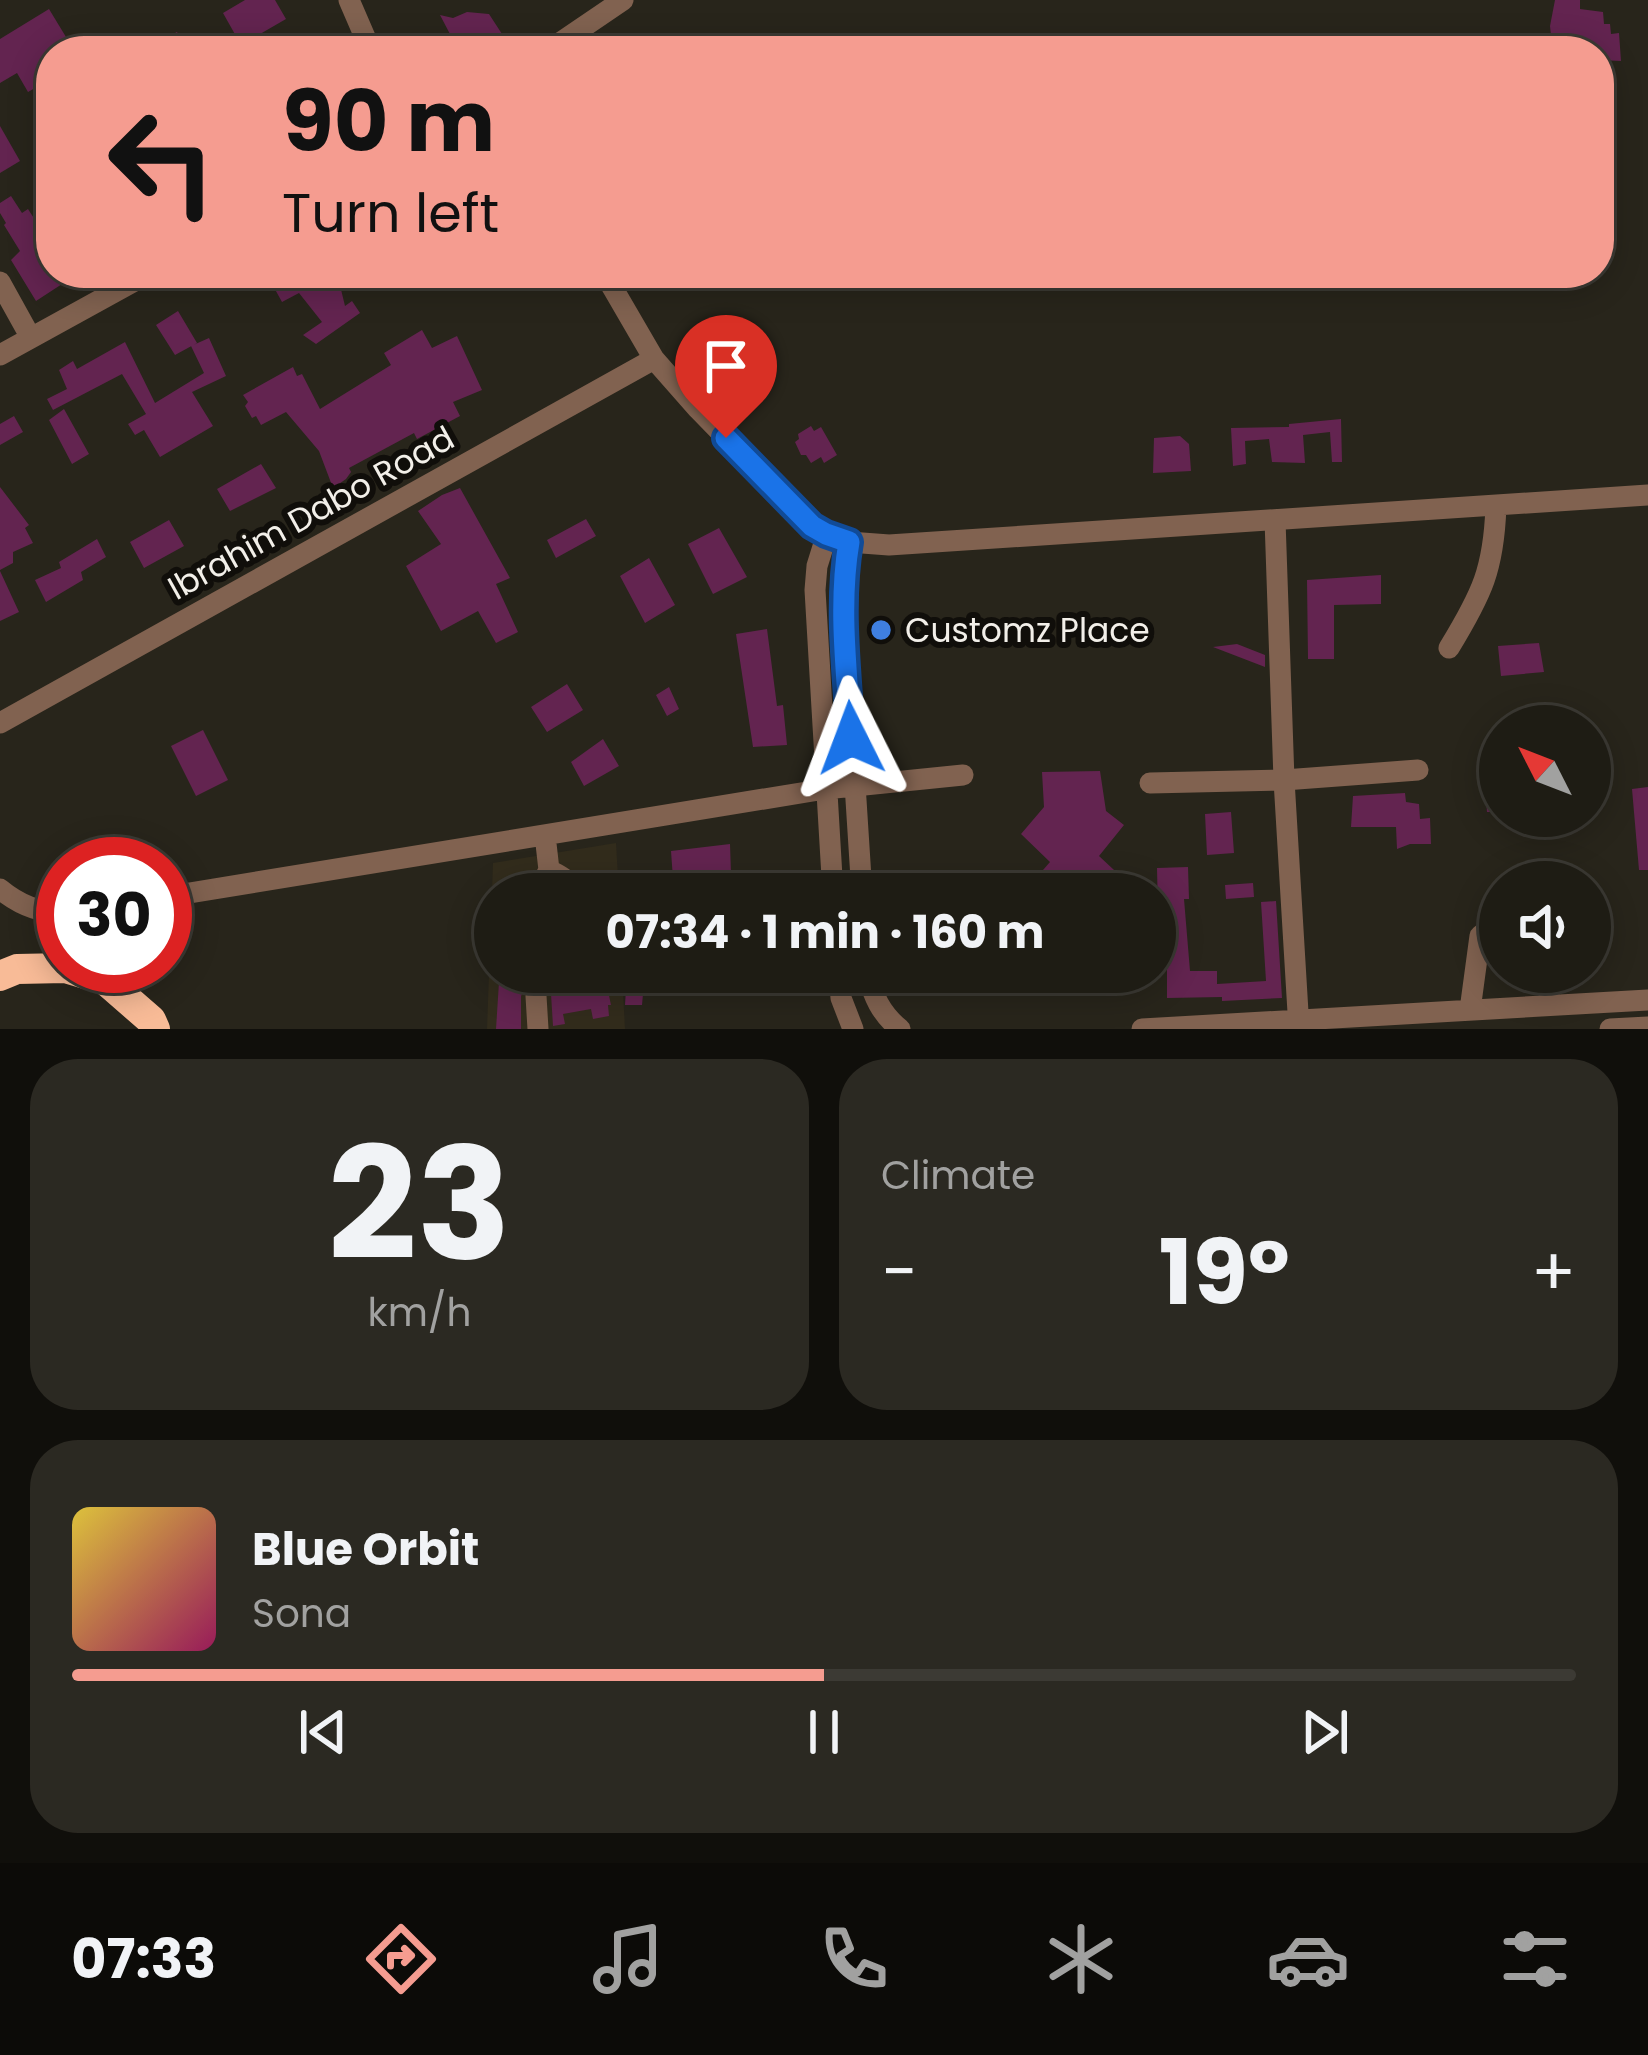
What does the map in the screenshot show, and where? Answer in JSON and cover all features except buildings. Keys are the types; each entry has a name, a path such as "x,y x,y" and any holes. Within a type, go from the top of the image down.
{"highway":[{"path":"0,976 16,969 36,969"},
{"path":"120,993 151,1019 155,1029"}],"street":[{"path":"349,0 365,36"},
{"path":"570,36 623,0"},
{"path":"0,281 32,338"},
{"path":"0,355 122,288"},
{"path":"613,288 654,359 698,409 812,526 838,538 890,545 1648,495"},
{"name":"Ibrahim Dabo Road","path":"2,726 654,359"},
{"path":"1621,497 1648,481"},
{"path":"1449,648 1485,585 1496,505"},
{"path":"1275,520 1299,1024"},
{"path":"838,538 844,571 860,873"},
{"path":"831,873 815,590 817,566 838,538"},
{"path":"1150,783 1418,770"},
{"path":"192,893 825,789 963,775"},
{"path":"545,835 547,873"},
{"path":"549,870 555,873"},
{"path":"0,889 36,910"},
{"path":"1470,1010 1479,943"},
{"path":"841,993 853,1029"},
{"path":"874,993 887,1026"},
{"path":"1549,993 1550,1005"},
{"path":"536,996 538,1029"},
{"path":"1142,1029 1299,1024 1648,1000"},
{"path":"1610,1029 1648,1027"}],"shaded area":[{"path":"616,843 618,873 493,873 493,863"},
{"path":"488,993 623,993 625,1029 487,1029"}],"place":[{"name":"Customz Place","path":"881,630"}],"route":[{"path":"726,438 812,526 849,542 843,596 851,738"}]}
